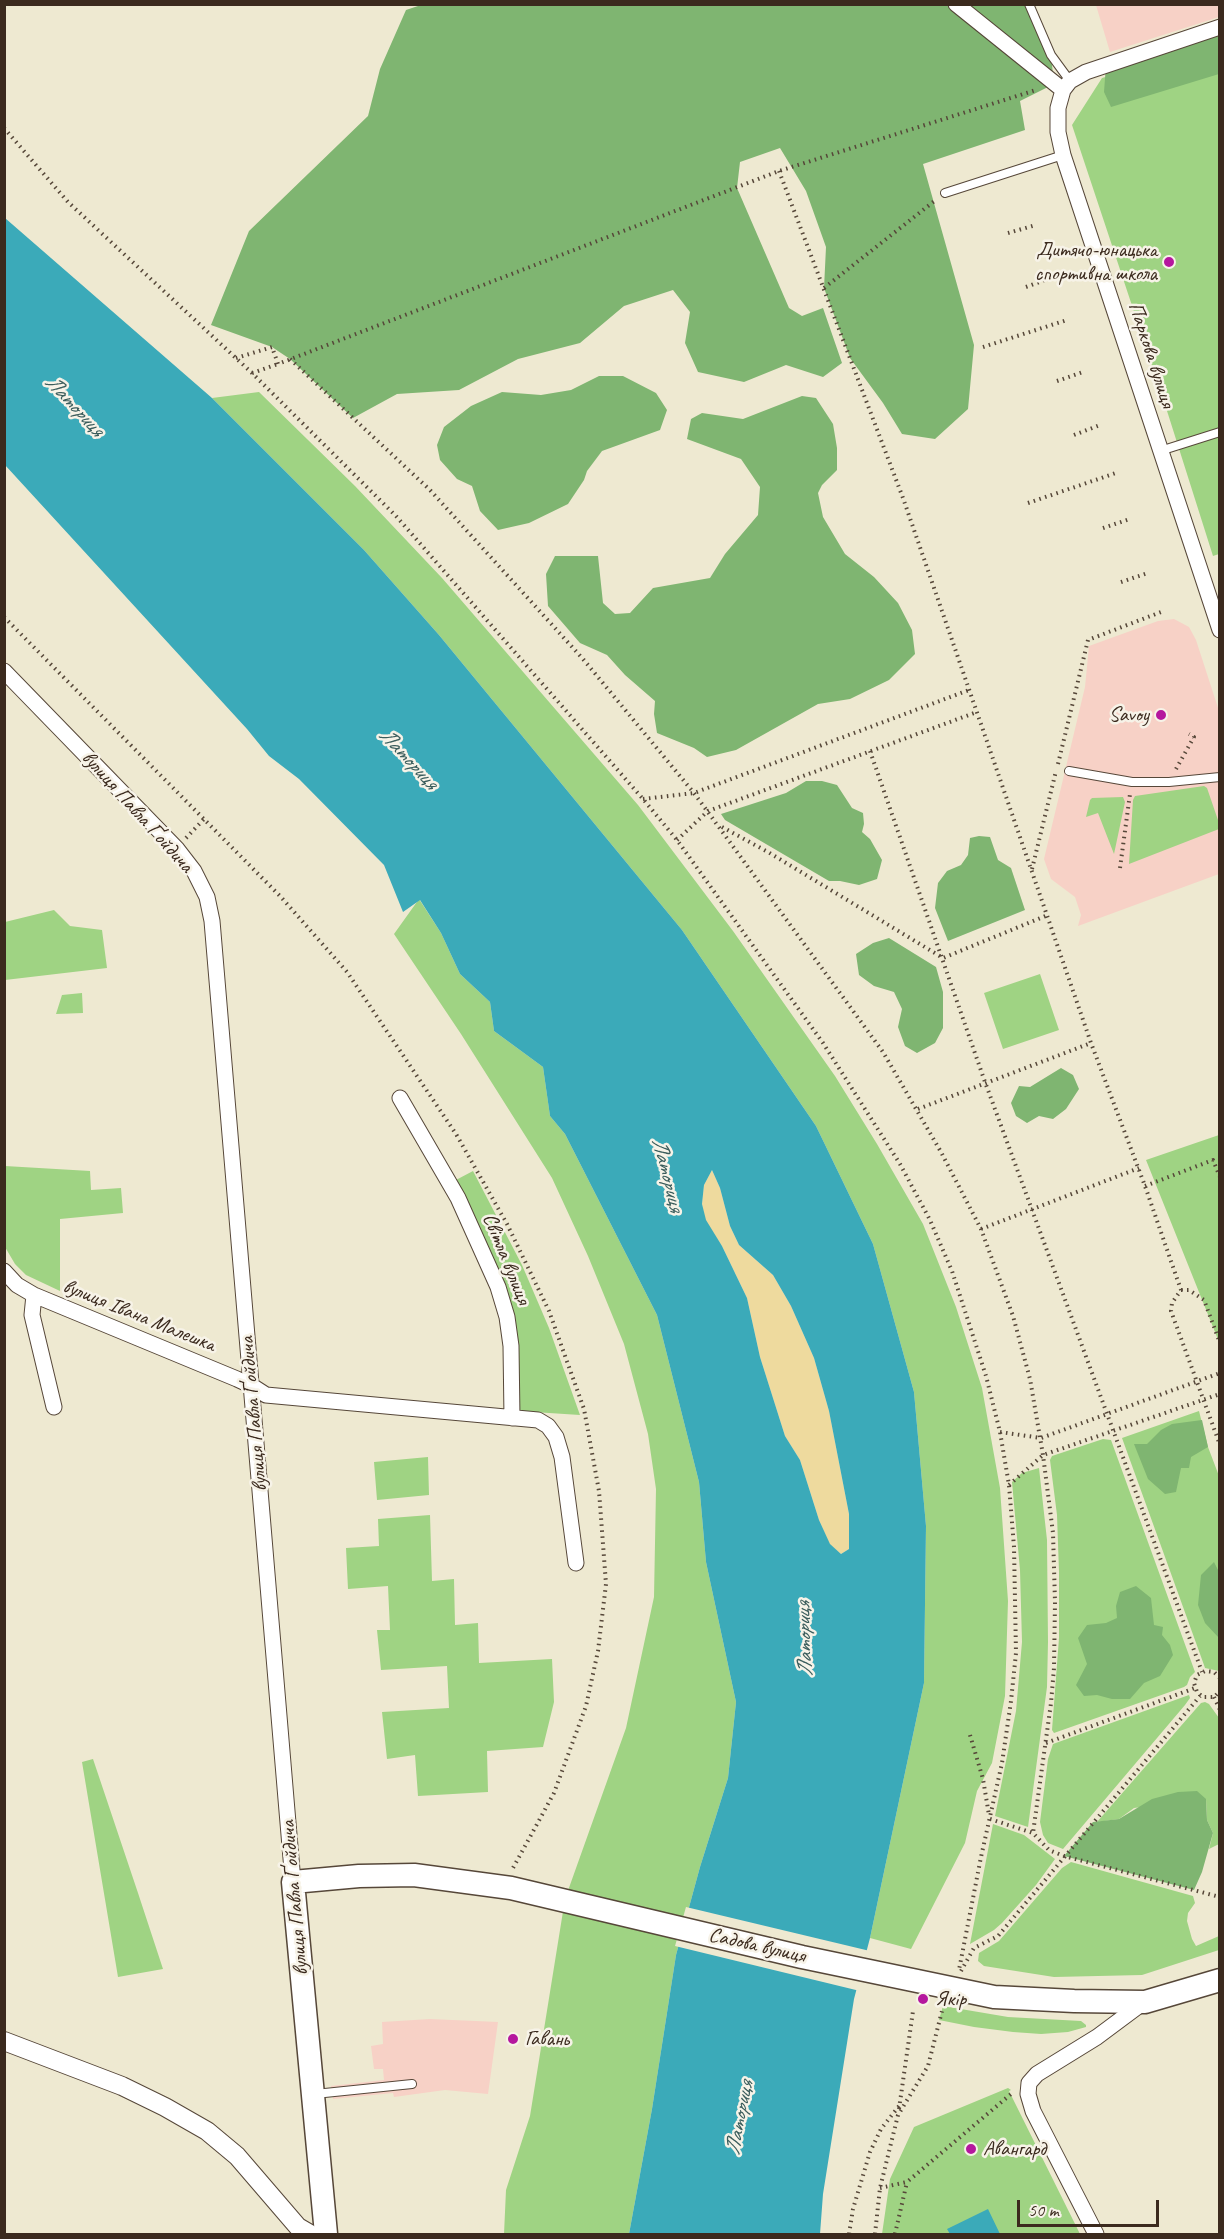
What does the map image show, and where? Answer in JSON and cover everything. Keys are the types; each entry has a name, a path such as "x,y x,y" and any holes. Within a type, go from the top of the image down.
{"main road":[{"name":"Садова вулиця","path":"293,1882 359,1876 414,1875 511,1880 930,1984 994,1997 1145,2002 1220,1980"},
{"name":"вулиця Павла Ґойдича","path":"293,1882 326,2235"}],"street":[{"path":"956,4 1062,85 1086,72 1220,27"},
{"name":"Паркова вулиця","path":"1062,85 1058,108 1058,132 1063,155 1220,630"},
{"name":"вулиця Павла Ґойдича","path":"4,671 177,849 194,871 207,897 212,921 293,1882"},
{"name":"Світла вулиця","path":"400,1098 458,1198 498,1287 507,1317 511,1346 512,1418"},
{"name":"вулиця Івана Малешка","path":"4,1271 17,1285 34,1295 252,1386 266,1395 512,1418"},
{"path":"34,1295 32,1315 54,1407"},
{"path":"512,1418 538,1420 548,1426 556,1437 562,1457 576,1563"},
{"path":"1096,2235 1033,2110 1028,2094 1029,2083 1036,2074 1096,2037 1145,2002"},
{"path":"4,2041 122,2086 207,2131 237,2156 298,2227 310,2235"}],"lane":[{"path":"1029,4 1062,85"},
{"path":"945,193 1063,155"},
{"path":"1160,451 1220,432"},
{"path":"1070,771 1132,782 1169,782 1220,777"},
{"path":"313,2095 412,2085"}],"path":[{"path":"252,373 779,171 1062,85"},
{"path":"4,128 68,202 252,373 396,516 643,799 677,840 823,1043 900,1164 930,1220 952,1271 976,1343 1000,1431 1009,1485 1014,1547 1016,1653 1011,1701 990,1819 958,1974 974,1948 998,1936 1200,1695"},
{"path":"779,171 903,498 1091,1043 1139,1168 1181,1290"},
{"path":"824,288 945,193"},
{"path":"1008,233 1036,225"},
{"path":"1026,287 1053,277"},
{"path":"983,347 1067,320"},
{"path":"236,358 272,347 278,364"},
{"path":"290,359 430,490 583,659 694,793 883,1052 918,1109 981,1229 1013,1316 1030,1379 1041,1438 1053,1533 1054,1668 1033,1833"},
{"path":"1057,381 1083,372"},
{"path":"1074,435 1100,425"},
{"path":"1028,503 1116,473"},
{"path":"1103,528 1130,519"},
{"path":"1121,582 1148,573"},
{"path":"1032,869 1088,640 1161,612"},
{"path":"4,617 280,897 347,972 456,1134 507,1224 549,1311 584,1409 599,1491 606,1584 598,1651 586,1706 554,1793 511,1880"},
{"path":"643,799 694,793 969,690"},
{"path":"677,840 708,811 977,712"},
{"path":"1171,777 1194,737 1189,734"},
{"path":"870,751 944,958 985,1082 1202,1672"},
{"path":"1120,868 1132,782"},
{"path":"177,849 204,819"},
{"path":"719,826 768,852 944,958"},
{"path":"944,958 1048,915"},
{"path":"918,1109 1091,1043"},
{"path":"1145,1186 1213,1160 1220,1177"},
{"path":"981,1229 1139,1168"},
{"path":"1181,1290 1189,1290 1204,1300 1220,1343"},
{"path":"1181,1290 1172,1303 1171,1311 1220,1445"},
{"path":"1000,1431 1041,1438 1220,1372"},
{"path":"1009,1485 1043,1455 1220,1394"},
{"path":"1219,1676 1210,1671 1202,1672 1195,1679 1195,1688 1200,1695 1206,1698 1220,1691"},
{"path":"1046,1743 1195,1688"},
{"path":"1214,1696 1220,1710"},
{"path":"970,1735 990,1819"},
{"path":"990,1819 1033,1833 1049,1850 1064,1856 1220,1897"},
{"path":"898,2115 928,2066 944,2003"},
{"path":"875,2235 880,2188 898,2115 913,2012"},
{"path":"880,2188 907,2182 1011,2094"},
{"path":"849,2235 853,2209 870,2152 881,2129 899,2106"},
{"path":"895,2235 907,2182"}],"shaded area":[{"path":"1096,5 1219,5 1219,17 1110,52"},
{"path":"1174,619 1189,627 1196,640 1219,711 1219,874 1078,926 1081,915 1075,897 1051,879 1044,859 1085,687 1089,646 1158,621"},
{"path":"430,2019 498,2022 488,2094 445,2090 394,2097 393,2093 333,2099 331,2086 384,2080 383,2069 374,2069 371,2046 383,2044 382,2022"}],"green space":[{"path":"421,5 1026,5 1051,55 1054,84 1020,101 1025,130 923,164 974,345 968,409 935,439 902,434 883,403 850,358 824,288 826,247 806,191 780,148 740,162 737,188 789,308 802,316 823,308 842,363 823,377 786,365 744,382 698,372 685,343 690,312 673,290 624,306 580,343 518,359 459,390 397,394 353,418 290,359 272,347 211,325 249,231 368,116 380,69 406,10"},
{"path":"1219,27 1219,74 1111,107 1104,92 1106,65"},
{"name":"Дитячо-юнацька спортивна школа","path":"1219,43 1219,554 1213,556 1072,125 1102,78"},
{"path":"599,376 623,376 656,393 667,410 660,430 602,451 587,471 584,480 568,504 529,523 498,530 480,511 472,486 457,479 440,460 437,445 444,427 471,406 502,392 541,395 571,390"},
{"path":"259,392 355,486 442,578 638,805 733,931 835,1076 923,1224 956,1307 982,1388 1000,1488 1008,1601 1005,1696 992,1763 977,1791 965,1843 911,1949 870,1938 924,1683 926,1526 914,1392 873,1244 816,1126 682,930 439,635 364,550 212,398"},
{"path":"802,396 816,398 833,424 837,448 837,470 822,485 818,493 823,517 845,554 874,577 898,603 912,630 915,654 889,680 850,699 818,704 736,750 707,757 694,748 657,733 654,714 655,701 625,675 607,655 580,643 548,606 546,574 555,556 598,556 603,603 615,614 630,613 653,588 710,578 725,554 758,515 760,487 741,459 687,439 691,419 702,413 743,419"},
{"path":"806,781 822,781 837,785 852,808 863,813 862,832 870,839 882,860 877,879 859,885 829,881 725,820 721,814 786,793"},
{"path":"1204,786 1207,788 1219,829 1129,864 1135,796"},
{"path":"1123,797 1125,802 1114,854 1098,813 1086,817 1092,798"},
{"path":"990,837 998,860 1011,868 1025,910 948,941 935,908 938,883 947,871 961,865 968,855 970,838"},
{"path":"419,899 441,933 460,974 490,1002 494,1031 543,1067 550,1116 565,1134 657,1315 699,1482 706,1562 736,1702 728,1778 676,1955 652,2109 629,2234 504,2234 506,2190 530,2116 565,1899 626,1728 654,1597 656,1489 648,1434 624,1344 588,1256 552,1178 461,1034 394,934"},
{"path":"54,910 70,926 102,930 107,968 5,980 5,922"},
{"path":"889,938 936,967 943,992 943,1028 935,1043 917,1053 905,1046 898,1027 902,1009 894,992 874,986 859,975 856,954 873,943"},
{"path":"1040,974 1059,1030 1003,1049 984,993"},
{"path":"82,993 83,1013 56,1014 62,995"},
{"path":"1061,1068 1073,1075 1079,1089 1066,1109 1053,1119 1039,1116 1027,1123 1016,1116 1011,1103 1019,1086 1030,1087"},
{"path":"1219,1135 1219,1342 1146,1160"},
{"path":"5,1166 90,1171 91,1190 121,1188 123,1213 60,1219 60,1291 26,1275 15,1264 5,1247"},
{"path":"473,1171 522,1265 549,1328 580,1415 518,1411 512,1317 454,1181"},
{"path":"1199,1411 1208,1447 1219,1476 1219,1671 1205,1668 1122,1438"},
{"path":"1202,1420 1208,1447 1191,1457 1189,1468 1181,1468 1176,1492 1165,1494 1148,1479 1134,1444 1147,1444 1161,1430 1172,1424"},
{"path":"1103,1439 1111,1440 1195,1672 1184,1687 1054,1733 1052,1730 1059,1638 1059,1572 1057,1515 1050,1460 1052,1456"},
{"path":"428,1457 429,1495 377,1500 374,1462"},
{"path":"1039,1468 1047,1540 1047,1687 1028,1827 995,1816 1016,1711 1022,1642 1020,1570 1012,1482 1022,1473"},
{"path":"430,1515 432,1581 454,1579 455,1625 478,1623 479,1663 552,1659 554,1702 543,1747 487,1751 488,1792 418,1796 415,1755 387,1759 382,1712 449,1708 447,1666 381,1670 377,1630 390,1630 388,1586 348,1589 346,1548 379,1546 378,1519"},
{"path":"1214,1562 1219,1572 1219,1638 1205,1623 1198,1605 1201,1575"},
{"path":"1136,1586 1151,1598 1154,1625 1163,1627 1162,1635 1170,1645 1173,1655 1160,1676 1144,1683 1130,1699 1112,1699 1097,1695 1084,1696 1076,1685 1087,1664 1078,1638 1087,1625 1106,1623 1117,1618 1116,1606 1120,1592"},
{"path":"1189,1695 1190,1698 1185,1705 1063,1849 1048,1843 1043,1835 1040,1822 1048,1759 1053,1744"},
{"path":"1205,1702 1219,1718 1219,1844 1209,1849 1213,1833 1207,1820 1206,1799 1134,1808 1119,1819 1097,1822 1201,1703"},
{"path":"93,1759 163,1969 118,1977 82,1762"},
{"path":"1197,1791 1206,1799 1207,1820 1213,1833 1202,1872 1194,1890 1064,1856 1093,1822 1119,1819 1152,1799 1178,1792"},
{"path":"993,1824 1024,1835 1055,1859 1036,1885 1002,1923 970,1944"},
{"path":"1071,1862 1193,1896 1195,1903 1188,1913 1187,1921 1192,1939 1196,1946 1219,1936 1219,1950 1142,1975 1054,1977 984,1966 978,1961 979,1953 999,1941 1062,1868"},
{"path":"943,2006 1008,2017 1081,2021 1086,2027 1068,2032 1041,2034 974,2027 939,2020"},
{"name":"Авангард","path":"1008,2088 1011,2090 1009,2091 1080,2234 882,2234 890,2179 914,2127"}],"sand":[{"path":"712,1170 720,1188 730,1226 739,1245 773,1275 791,1306 814,1358 829,1411 849,1514 849,1549 841,1554 830,1545 819,1520 800,1460 785,1436 760,1357 747,1298 722,1246 705,1220 702,1204 704,1185"}],"water":[{"name":"Латориця","path":"5,218 212,398 364,550 439,635 682,930 816,1126 873,1244 914,1392 926,1526 924,1683 870,1938 854,1999 823,2194 820,2234 629,2234 652,2109 676,1955 728,1778 736,1702 706,1562 699,1482 657,1315 565,1134 550,1116 543,1067 494,1031 490,1002 460,974 441,933 420,900 403,912 384,865 299,779 269,756 247,729 5,465","holes":["712,1170 720,1188 730,1226 739,1245 773,1275 791,1306 814,1358 829,1411 849,1514 849,1549 841,1554 830,1544 819,1520 800,1460 785,1436 760,1357 747,1298 722,1246 706,1220 702,1204 704,1185"]},
{"path":"988,2209 1000,2234 950,2234 947,2229"}],"pier":[{"path":"686,1907 870,1951 860,1991 675,1946"}],"place":[{"name":"Дитячо-юнацька спортивна школа","path":"1169,262"},
{"name":"Savoy","path":"1161,715"},
{"name":"Якір","path":"923,1999"},
{"name":"Гавань","path":"513,2039"},
{"name":"Авангард","path":"971,2149"}]}
